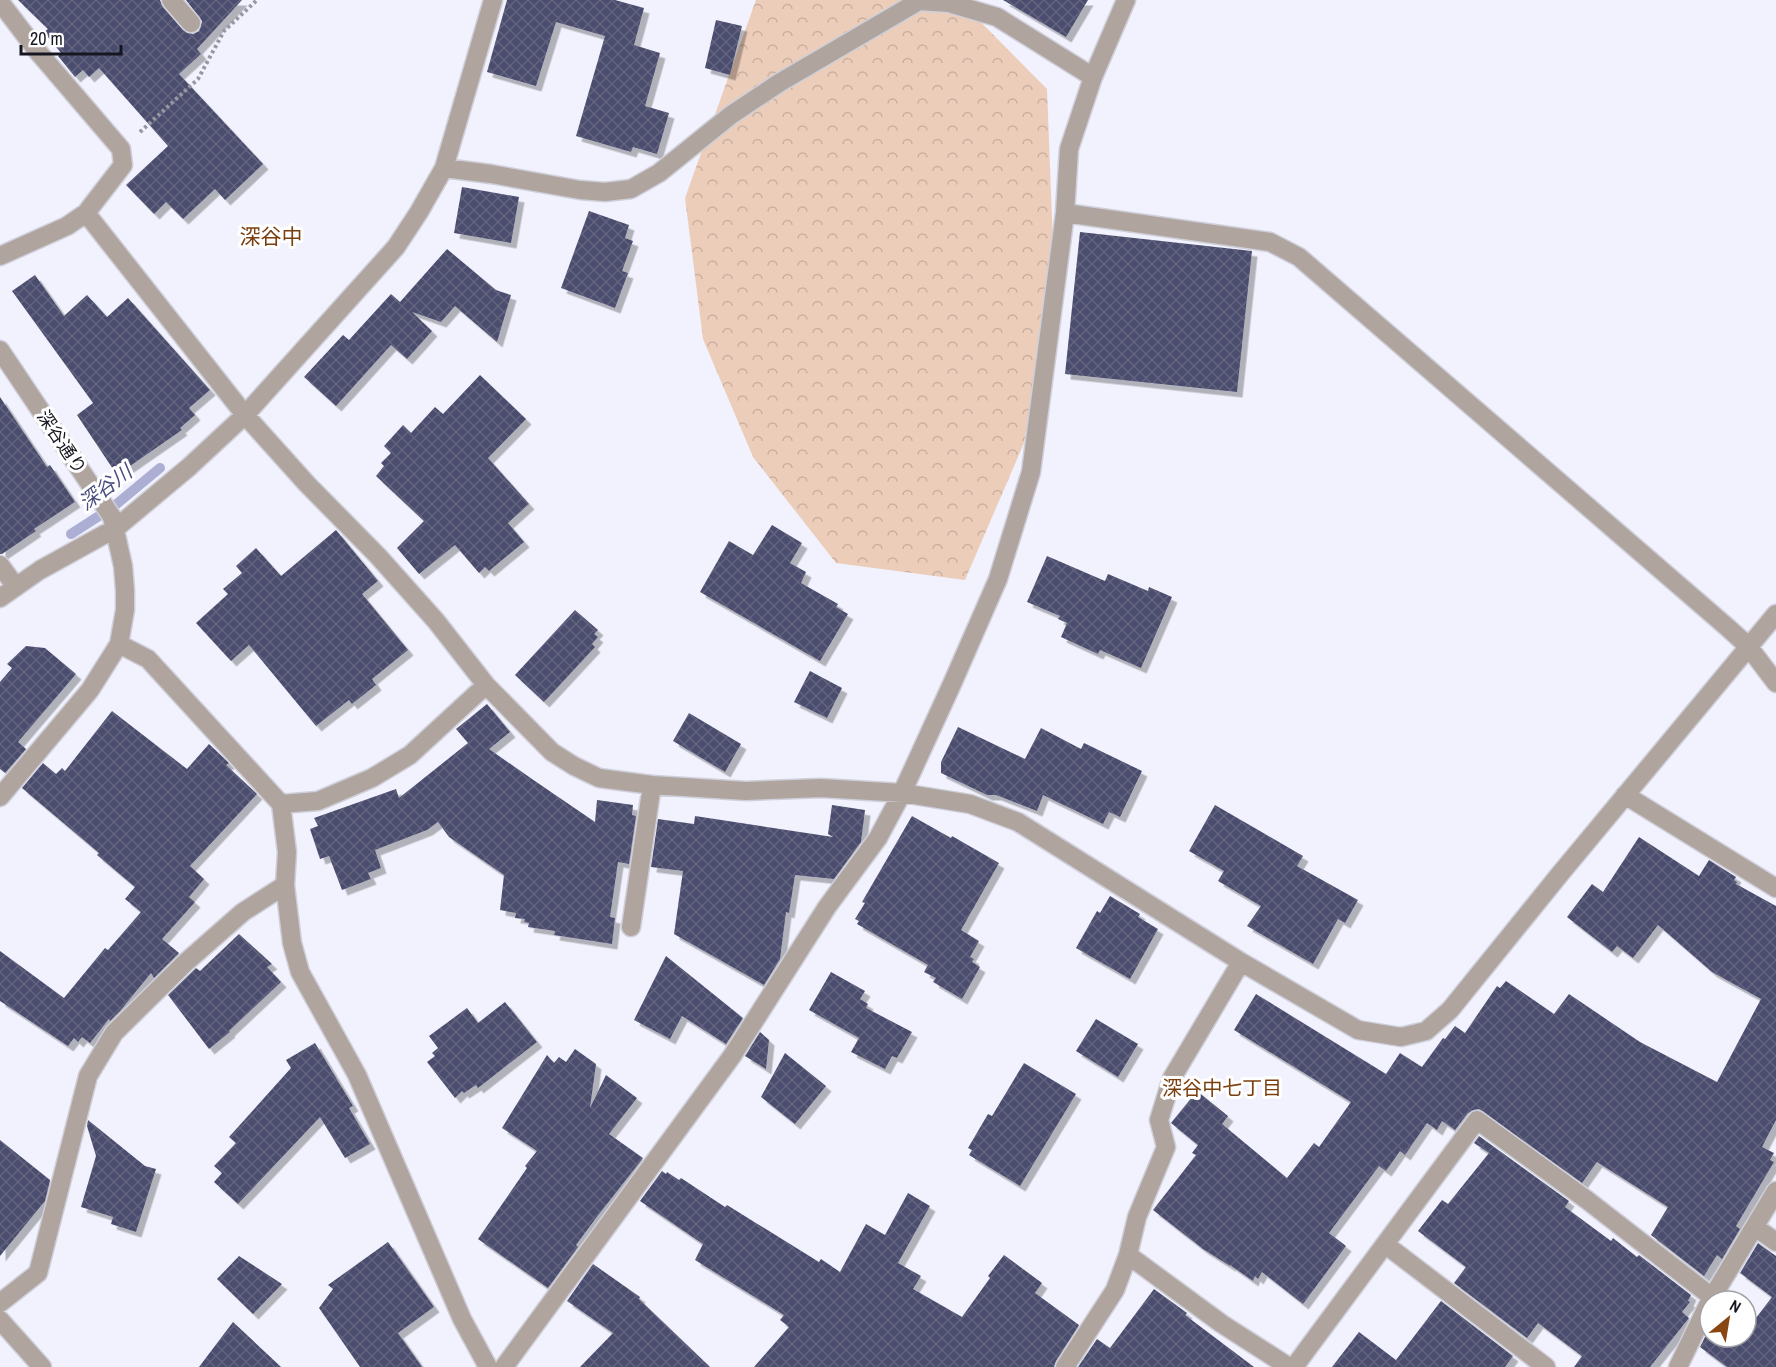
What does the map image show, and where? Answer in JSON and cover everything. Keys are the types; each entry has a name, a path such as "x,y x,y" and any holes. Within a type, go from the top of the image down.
{"street":[{"path":"171,0 191,23"},
{"path":"0,598 114,523 189,467 245,415 396,247 444,168 494,0"},
{"path":"504,1367 732,1056 827,907 878,838 902,793 998,579 1031,472 1065,213 1069,149 1093,77 1126,0"},
{"path":"444,168 512,177 580,190 605,192 632,189 659,173 731,115 769,89 920,1 949,3 997,17 1093,77"},
{"path":"0,256 67,226 86,213 123,165 121,149 39,53 6,4"},
{"path":"86,213 245,415 307,484 400,580 436,621 486,685 552,752 573,766 599,778 652,784 746,791 821,788 902,793 970,804 1018,822 1241,962 1358,1030 1401,1037 1426,1031 1450,1010 1776,614"},
{"path":"1065,213 1270,242 1299,257 1748,646 1776,683"},
{"name":"深谷通り","path":"0,350 102,501 114,523 125,590 125,610 119,644"},
{"path":"0,565 16,587"},
{"path":"0,797 90,690 119,644 148,659 281,804 287,852 285,885 292,943 300,972 357,1075 462,1319 488,1367"},
{"path":"281,804 318,801 372,778 410,755 486,685"},
{"path":"631,927 652,784"},
{"path":"1625,795 1776,888"},
{"path":"0,1303 38,1273 88,1076 114,1033 185,963 243,912 285,885"},
{"path":"1065,1367 1115,1290 1128,1255 1137,1217 1166,1148 1159,1120 1172,1078 1241,962"},
{"path":"1128,1255 1222,1324 1292,1367 1386,1245 1477,1120 1587,1200 1698,1290"},
{"path":"1718,1289 1776,1191"},
{"path":"1755,1227 1776,1242"},
{"path":"1386,1245 1546,1367"},
{"path":"0,1320 42,1367"},
{"path":"1683,1365 1698,1330"}],"path":[{"path":"121,149 198,79 224,31 257,0"}],"green space":[{"path":"756,0 959,0 1047,89 1054,269 1024,443 965,580 836,563 753,457 703,339 685,198"}],"building":[{"path":"18,0 160,0 163,7 183,30 193,34 199,31 202,21 186,0 242,0 197,49 201,54 179,74 263,164 225,200 215,189 183,219 166,202 154,214 126,185 168,146 99,68 89,77 83,70 75,77 58,56 61,53 44,32 48,29"},
{"path":"507,0 615,0 644,8 634,45 660,53 645,106 669,113 657,154 633,147 631,152 576,136 605,36 556,22 536,86 487,72"},
{"path":"1003,0 1088,0 1066,37"},
{"path":"716,20 742,26 730,75 705,68"},
{"path":"462,187 519,197 511,243 454,233"},
{"path":"589,211 629,225 625,238 633,241 622,271 628,273 615,308 561,288"},
{"path":"1080,232 1252,251 1237,392 1065,374"},
{"path":"447,249 496,290 511,295 497,342 455,306 441,322 412,312 432,331 407,359 391,345 336,406 304,377 343,335 349,340 391,294 400,302"},
{"path":"35,275 64,316 87,295 107,317 128,298 210,390 189,408 195,415 180,428 182,430 117,475 77,415 93,403 12,291"},
{"path":"480,375 526,419 488,458 529,504 508,523 524,542 489,571 485,567 479,573 455,545 419,574 397,548 424,521 376,476 384,466 381,463 391,453 384,446 403,425 411,433 435,407 443,414"},
{"path":"0,397 47,467 50,465 75,502 2,554 0,554"},
{"path":"772,525 802,543 790,563 806,572 801,583 838,604 836,607 848,614 820,661 700,592 729,541 753,555"},
{"path":"336,530 378,581 362,594 408,650 372,679 376,685 352,704 349,700 316,726 249,645 231,661 196,623 228,594 223,589 242,573 236,566 256,548 281,576"},
{"path":"1047,556 1105,581 1108,574 1148,591 1149,587 1172,597 1141,668 1100,650 1098,654 1061,637 1067,623 1058,619 1060,616 1027,602"},
{"path":"575,610 598,630 594,634 598,637 592,644 595,647 544,702 515,675"},
{"path":"26,646 45,648 76,674 18,742 26,749 5,773 0,769 0,682 12,668 7,664"},
{"path":"810,671 842,688 827,718 794,702"},
{"path":"487,704 510,732 489,749 532,779 595,822 597,800 633,805 632,815 636,816 629,864 618,862 610,917 615,918 612,944 554,935 555,931 528,927 529,923 524,922 525,919 515,918 516,913 500,910 504,875 449,837 438,822 427,830 375,850 381,868 368,873 371,879 342,890 329,856 320,859 310,829 318,826 314,818 396,789 399,798 468,743 456,729"},
{"path":"112,711 187,769 209,744 229,763 226,765 257,794 190,866 204,879 189,897 195,902 162,939 179,953 154,978 151,973 90,1043 82,1037 78,1042 74,1038 68,1046 0,1001 0,951 64,998 105,948 108,950 141,912 125,899 135,887 97,855 99,853 22,788 43,763 56,774 62,768 65,771"},
{"path":"689,713 741,744 725,772 673,741"},
{"path":"958,727 1025,759 1041,728 1081,749 1084,743 1142,771 1120,817 1109,812 1103,824 1043,795 1037,811 996,795 987,795 941,773 941,762"},
{"path":"832,805 865,810 861,842 834,879 795,875 789,913 786,912 780,959 764,985 674,934 683,871 651,867 658,819 694,824 695,816 833,837 828,834"},
{"path":"1215,805 1303,856 1297,866 1358,900 1345,923 1338,919 1313,964 1247,926 1261,906 1218,881 1224,871 1189,851"},
{"path":"912,816 999,863 961,930 979,941 970,957 974,959 972,962 980,967 962,999 933,982 936,978 924,972 928,965 857,924 859,921 855,919 865,903 862,902"},
{"path":"1639,837 1699,876 1709,860 1736,877 1734,880 1736,884 1776,906 1776,1120 1762,1147 1774,1153 1770,1160 1774,1162 1736,1226 1740,1229 1722,1259 1717,1255 1704,1276 1651,1235 1668,1207 1597,1162 1582,1183 1479,1109 1468,1113 1455,1130 1442,1121 1437,1130 1427,1123 1405,1155 1400,1151 1386,1171 1379,1166 1329,1233 1346,1246 1303,1304 1262,1272 1258,1279 1255,1276 1253,1281 1203,1249 1153,1210 1196,1155 1192,1153 1198,1145 1171,1123 1197,1091 1228,1116 1222,1124 1287,1178 1314,1143 1319,1147 1351,1102 1234,1030 1256,994 1386,1074 1400,1053 1422,1067 1443,1038 1445,1039 1455,1026 1465,1033 1497,986 1500,988 1506,981 1554,1014 1569,994 1640,1042 1717,1082 1761,999 1712,972 1658,925 1633,958 1617,946 1612,952 1567,917 1592,884 1603,892"},
{"path":"1110,896 1140,914 1138,917 1158,929 1130,979 1076,948 1097,911 1100,913"},
{"path":"239,934 272,964 267,967 281,982 230,1032 209,1049 168,995 196,968 200,971"},
{"path":"666,956 743,1018 726,1044 682,1016 670,1039 634,1020"},
{"path":"831,972 865,991 860,999 868,1004 866,1008 912,1032 897,1058 892,1056 885,1069 851,1052 859,1038 809,1010"},
{"path":"505,1002 537,1042 478,1088 476,1085 464,1093 462,1091 455,1098 427,1062 435,1056 432,1053 438,1048 429,1036 467,1008 478,1023"},
{"path":"1096,1019 1138,1044 1118,1077 1076,1051"},
{"path":"760,1032 769,1040 766,1069 745,1056"},
{"path":"315,1043 353,1106 349,1108 370,1144 345,1158 320,1117 238,1204 214,1182 222,1173 214,1166 236,1143 229,1137 291,1068 286,1060"},
{"path":"575,1049 596,1064 590,1108 606,1075 637,1098 609,1134 643,1158 576,1245 578,1247 548,1288 478,1239 537,1151 502,1128 547,1055 554,1063 559,1057 566,1062"},
{"path":"785,1053 826,1086 795,1124 761,1097"},
{"path":"1024,1063 1076,1094 1020,1186 969,1155 972,1150 968,1148 988,1114 992,1116"},
{"path":"88,1120 145,1166 156,1169 136,1232 111,1224 113,1217 81,1207 96,1156 87,1126"},
{"path":"1479,1136 1569,1201 1565,1207 1611,1241 1613,1238 1637,1257 1639,1255 1691,1295 1688,1301 1690,1302 1682,1312 1689,1318 1650,1367 1574,1367 1582,1356 1538,1323 1527,1338 1454,1283 1466,1267 1418,1231 1442,1200 1448,1204 1489,1153 1474,1143"},
{"path":"0,1140 50,1180 45,1201 0,1256"},
{"path":"662,1171 679,1180 681,1178 725,1207 727,1205 819,1262 821,1259 840,1272 866,1224 885,1235 908,1193 930,1206 898,1263 921,1276 913,1289 962,1317 1004,1255 1042,1283 1035,1293 1079,1325 1054,1367 754,1367 789,1327 780,1320 784,1315 695,1260 703,1244 640,1201"},
{"path":"388,1242 434,1307 398,1333 422,1367 360,1367 319,1308 333,1289 328,1285"},
{"path":"1758,1243 1776,1256 1776,1367 1727,1367 1703,1349 1758,1349 1758,1315 1772,1297 1740,1273"},
{"path":"239,1256 282,1284 253,1314 217,1279"},
{"path":"593,1264 640,1297 639,1299 710,1367 580,1367 613,1333 567,1301"},
{"path":"1154,1289 1254,1367 1078,1367 1097,1339 1110,1348"},
{"path":"1441,1301 1513,1356 1505,1367 1332,1367 1359,1332 1396,1360"},
{"path":"233,1322 281,1367 199,1367"}],"waterway":[{"name":"深谷川","path":"71,534 113,507 160,468"}],"district":[{"name":"深谷中","path":"271,236"},
{"name":"深谷中七丁目","path":"1222,1087"}]}
